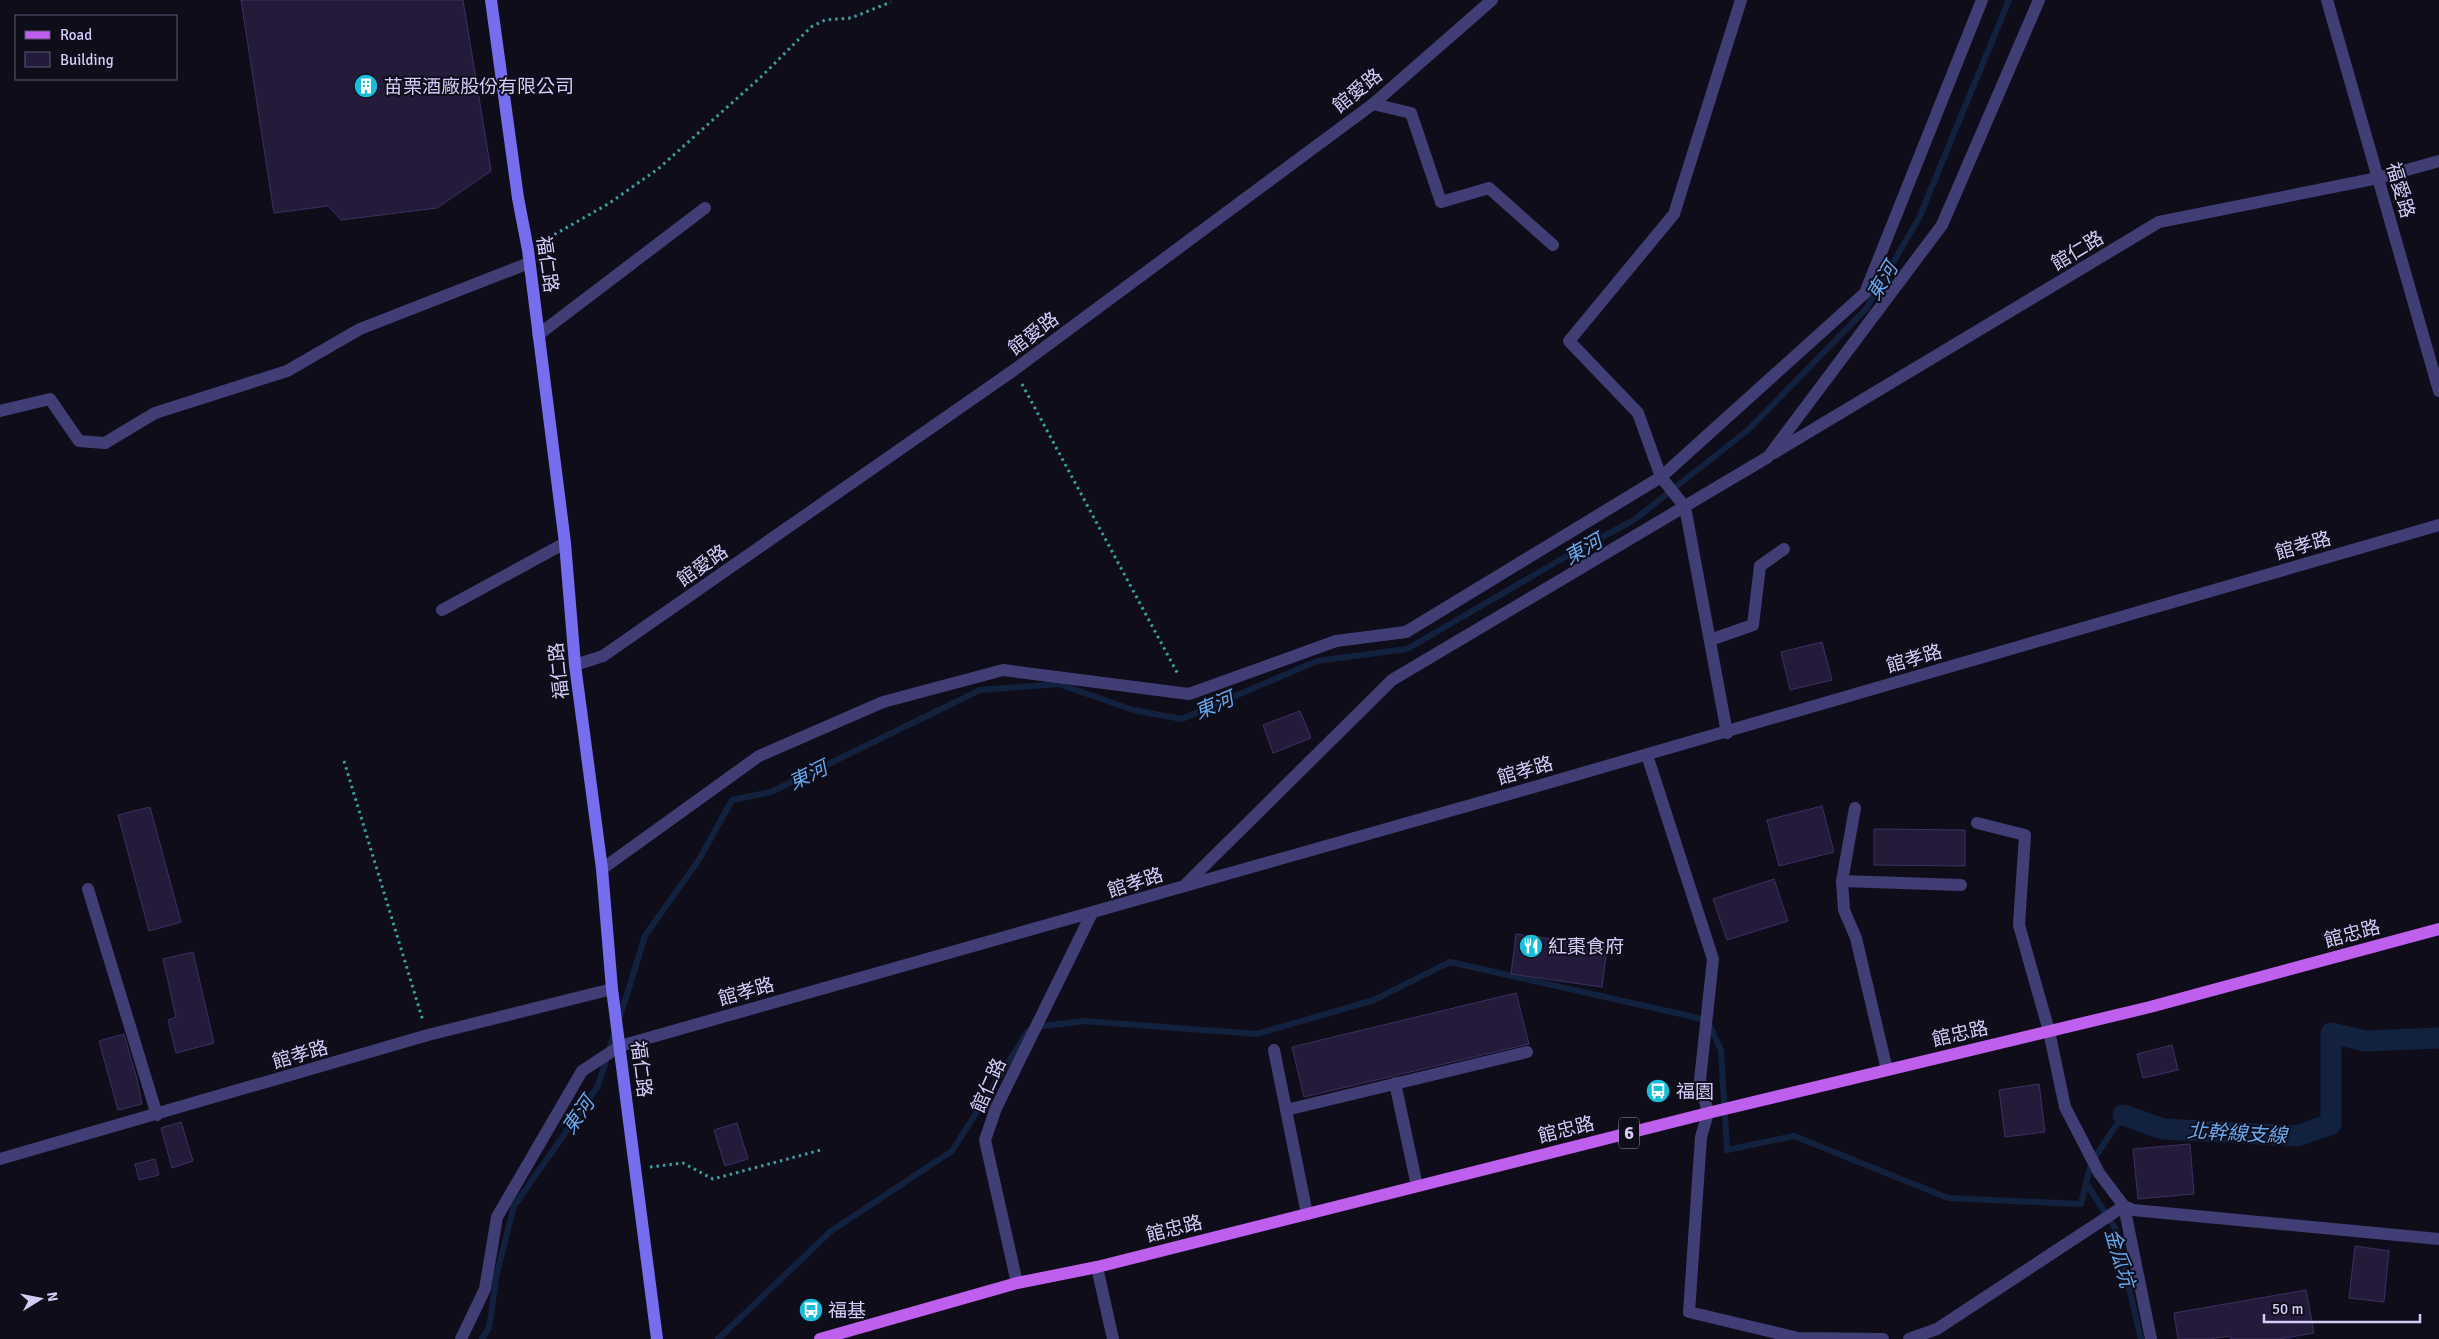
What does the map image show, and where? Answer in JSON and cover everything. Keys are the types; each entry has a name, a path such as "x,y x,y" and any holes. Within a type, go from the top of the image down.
{"main road":[{"name":"館忠路","path":"820,1339 1017,1283 1097,1267 1708,1113 2150,1007 2439,929"}],"street":[{"name":"福仁路","path":"491,0 518,198 528,250 565,543 576,665 602,869 612,989 657,1339"},
{"name":"館愛路","path":"576,665 603,656 1014,370 1373,104 1492,0"},
{"path":"1727,732 1685,507 1662,477 1638,413 1569,341 1674,214 1741,0"},
{"path":"602,869 759,756 883,702 1003,670 1189,694 1336,640 1406,632 1662,477 1865,293 1982,0"},
{"path":"1768,457 1942,225 2039,0"},
{"name":"福愛路","path":"2327,0 2439,391"},
{"path":"1373,104 1411,113 1441,202 1489,188 1553,245"},
{"name":"館仁路","path":"1184,886 1392,680 1685,507 2159,222 2378,178 2439,161"},
{"path":"538,336 706,208"},
{"path":"0,411 50,399 79,441 105,443 155,413 287,371 360,329 529,263"},
{"name":"館孝路","path":"461,1339 485,1290 497,1217 582,1071 620,1046 1091,915 1184,886 1727,732 2439,525"},
{"path":"442,610 565,543"},
{"path":"1710,640 1752,625 1760,566 1784,549"},
{"path":"1647,755 1713,959 1700,1080 1708,1113 1701,1137 1689,1312 1798,1338 1883,1339"},
{"path":"1855,808 1842,882 1844,910 1856,938 1887,1070"},
{"path":"1977,823 2025,835 2019,926 2049,1031 2065,1107 2099,1173 2124,1206 2151,1339"},
{"path":"1842,882 1961,885"},
{"path":"88,888 157,1115"},
{"name":"館仁路","path":"1017,1283 985,1140 996,1108 1091,915"},
{"name":"館孝路","path":"0,1159 428,1036 612,989"},
{"path":"1274,1050 1307,1214"},
{"path":"1286,1110 1526,1052"},
{"path":"1395,1083 1417,1186"},
{"path":"2124,1206 2133,1210 2439,1239"},
{"path":"1909,1339 1937,1329 2124,1206"},
{"path":"1097,1267 1113,1339"}],"path":[{"path":"528,250 608,204 658,168 762,76 811,28 825,20 851,18 891,2"},
{"path":"1014,370 1189,694"},
{"path":"344,762 428,1036"},
{"path":"635,1168 683,1163 713,1179 821,1150"}],"building":[{"name":"苗栗酒廠股份有限公司","path":"241,0 463,0 491,171 437,208 341,220 328,206 274,213"},
{"path":"1822,642 1832,680 1790,690 1781,652"},
{"path":"1300,711 1311,738 1273,753 1263,725"},
{"path":"1822,806 1834,852 1779,866 1767,820"},
{"path":"150,807 181,922 149,931 118,815"},
{"path":"1874,829 1965,830 1965,866 1874,865"},
{"path":"1774,879 1788,921 1727,940 1713,899"},
{"path":"1516,934 1607,947 1602,987 1511,974"},
{"path":"193,952 214,1043 176,1053 168,1020 176,1017 163,959"},
{"path":"1516,993 1529,1044 1304,1097 1292,1047"},
{"path":"124,1034 142,1104 118,1110 99,1041"},
{"path":"2172,1045 2178,1070 2143,1078 2137,1054"},
{"path":"2039,1084 2045,1132 2005,1137 1999,1090"},
{"path":"181,1122 193,1161 172,1168 161,1128"},
{"path":"737,1123 748,1159 725,1166 714,1130"},
{"path":"2190,1144 2194,1194 2138,1199 2133,1149"},
{"path":"155,1159 159,1175 139,1180 135,1164"},
{"path":"2355,1246 2389,1251 2384,1302 2349,1298"},
{"path":"2306,1290 2314,1333 2279,1339 2231,1339 2230,1336 2209,1339 2178,1339 2174,1313"}],"waterway":[{"name":"東河","path":"619,1020 645,936 700,858 732,800 771,792 980,690 1059,684 1133,710 1182,719 1317,661 1407,649 1565,557 1634,520 1748,430 1866,309 1919,218 2009,0"},
{"path":"1036,1027 1084,1021 1257,1034 1374,1000 1450,962 1707,1020 1721,1050 1727,1150 1794,1136 1948,1198 2081,1204 2091,1163 2123,1115"},
{"path":"718,1339 831,1231 952,1151 1028,1031"},
{"name":"北幹線支線","path":"2123,1115 2163,1129 2297,1136 2331,1124 2331,1033 2365,1041 2439,1038"},
{"name":"東河","path":"482,1339 489,1328 497,1273 514,1206 598,1086 614,1034"},
{"name":"金瓜坑","path":"2086,1183 2115,1228 2141,1339"}],"place":[{"name":"苗栗酒廠股份有限公司","path":"366,86"},
{"name":"紅棗食府","path":"1531,946"},
{"name":"福園","path":"1658,1091"},
{"name":"福基","path":"811,1310"}]}
